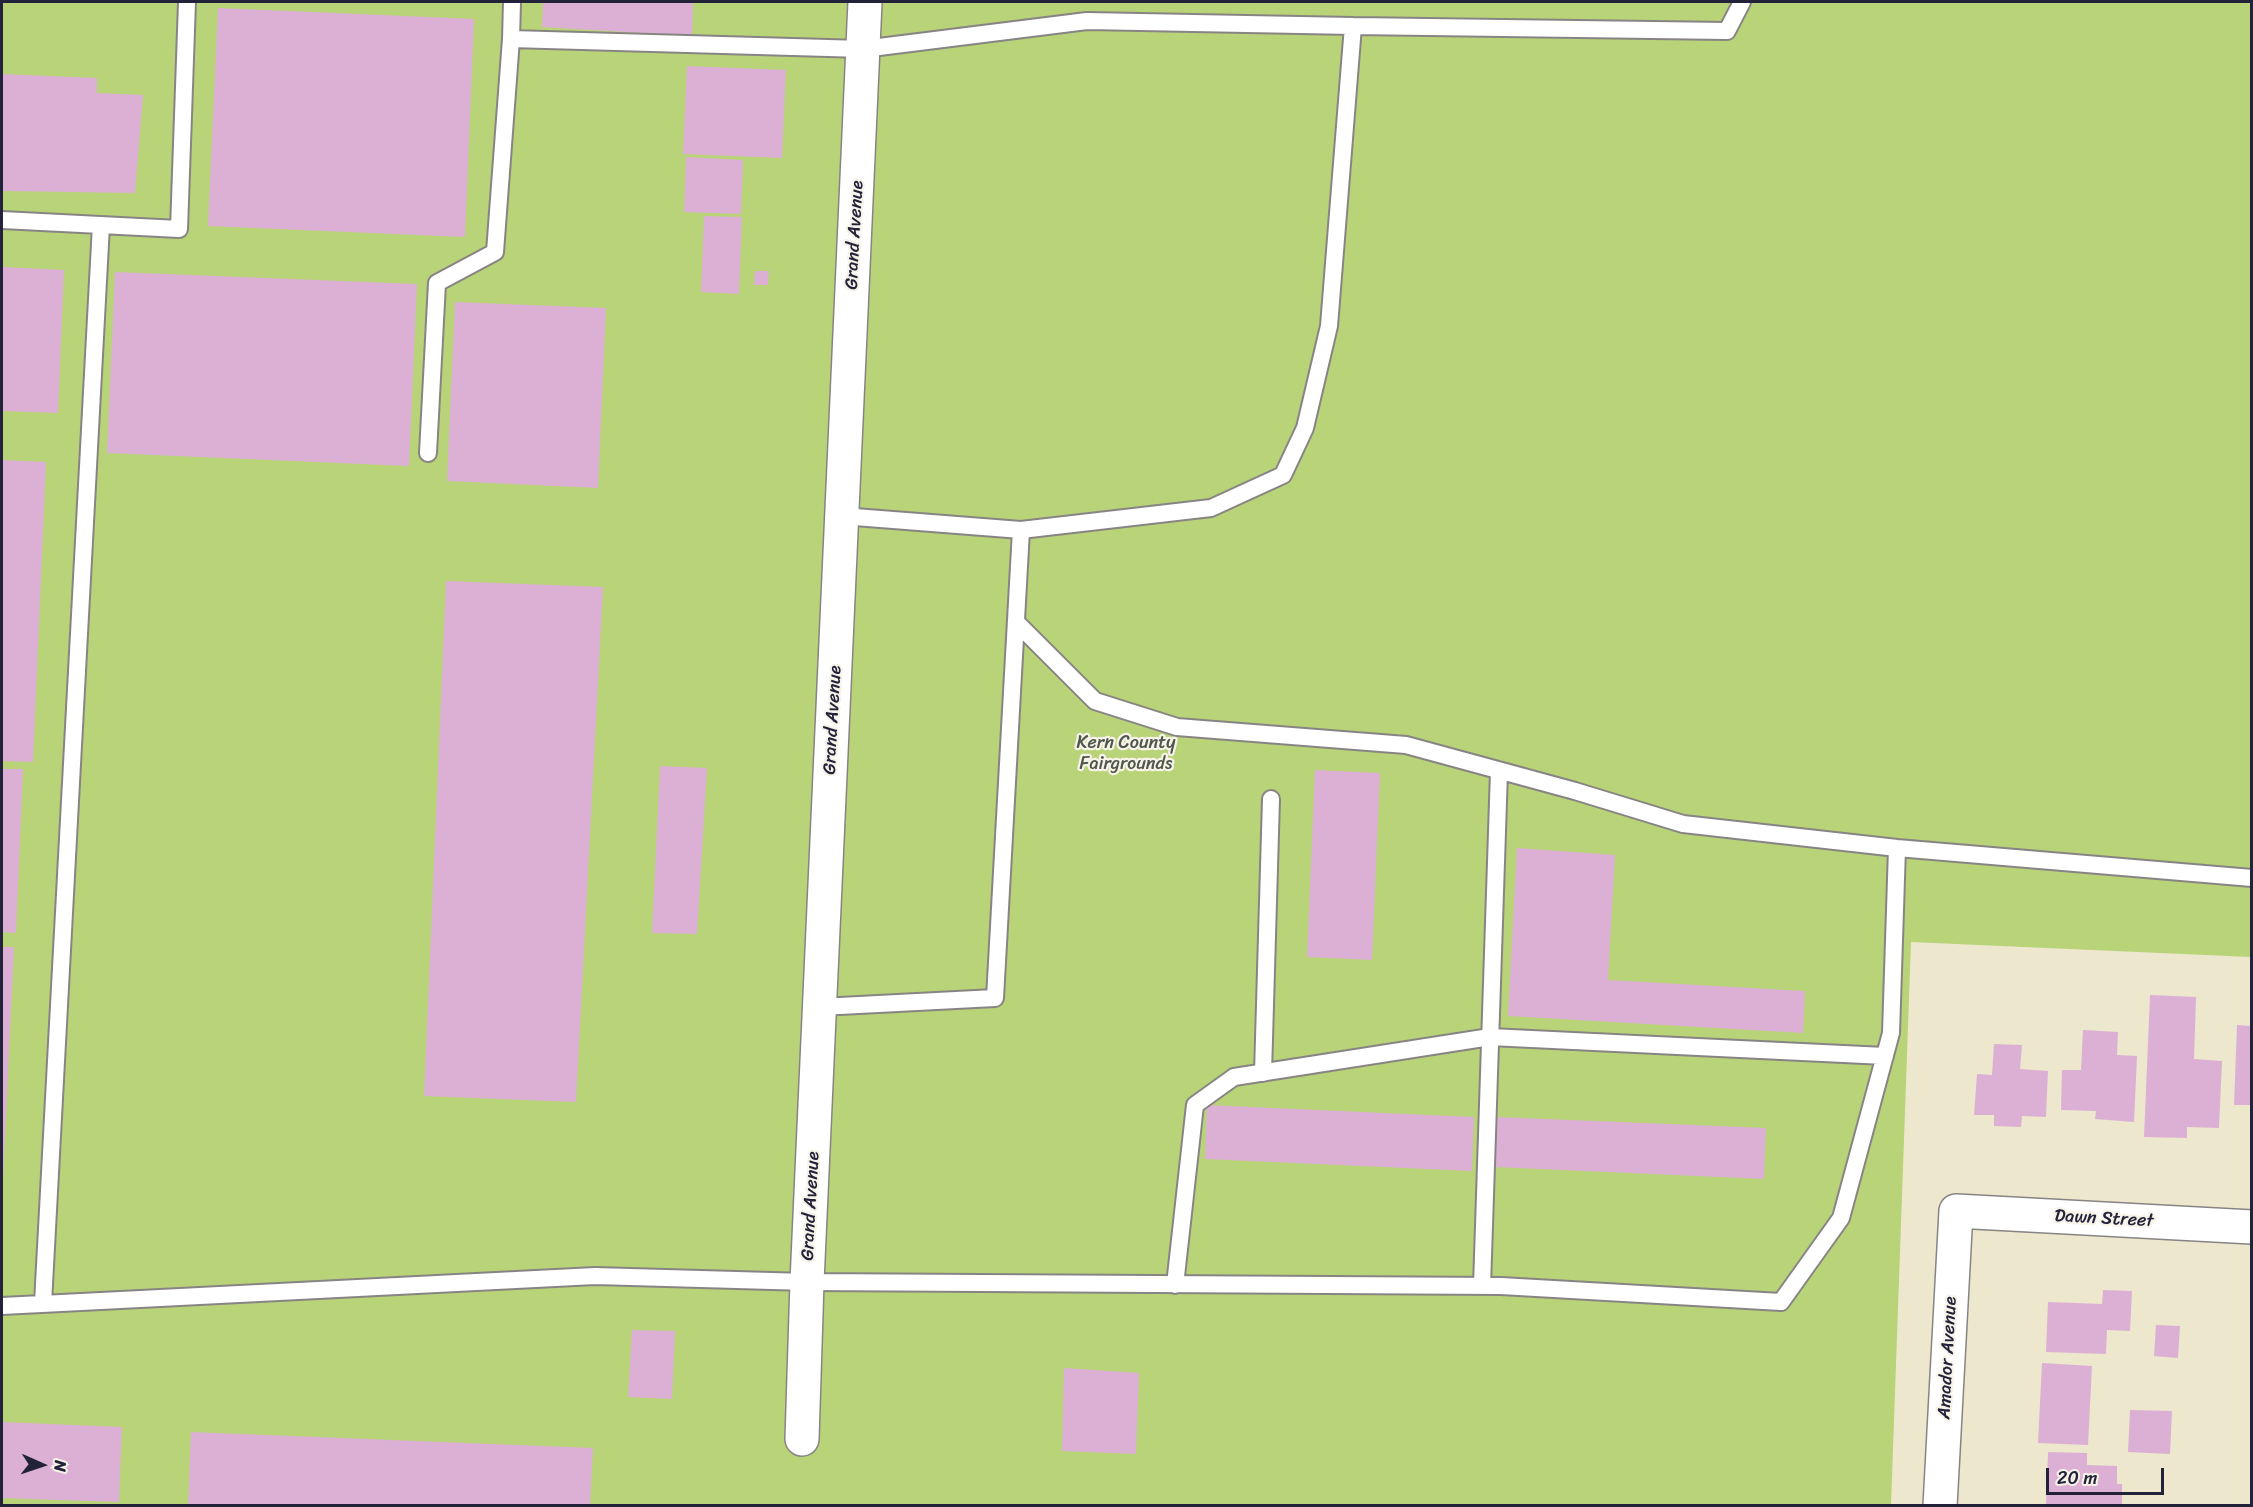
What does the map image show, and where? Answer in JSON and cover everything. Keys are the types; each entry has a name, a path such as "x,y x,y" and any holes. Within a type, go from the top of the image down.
{"street":[{"name":"Grand Avenue","path":"802,1439 807,1282 865,2"},
{"name":"Dawn Street","path":"1956,1211 2252,1227"},
{"name":"Amador Avenue","path":"1940,1506 1956,1211"}],"lane":[{"path":"2,220 179,229 187,2"},
{"path":"428,453 437,283 495,252 512,2"},
{"path":"511,39 863,50 1087,21 1727,31 1742,2"},
{"path":"842,516 1021,530 1211,508 1283,475 1305,428 1329,326 1353,26"},
{"path":"43,1304 101,225"},
{"path":"820,1007 995,998 1021,530"},
{"path":"1016,622 1095,702 1177,727 1406,745 1683,824 1897,848 2252,878"},
{"path":"1482,1286 1499,771"},
{"path":"1263,1073 1271,799"},
{"path":"2,1306 595,1276 807,1282 1482,1286 1781,1302 1840,1218 1891,1033 1897,848"},
{"path":"1175,1284 1195,1105 1234,1077 1490,1037 1885,1056"}],"green space":[{"name":"Kern County Fairgrounds","path":"2,2 2251,2 2251,957 1911,942 1891,1505 2,1506"}],"building":[{"path":"543,2 693,2 692,36 542,27"},
{"path":"218,8 474,19 465,237 208,226"},
{"path":"687,66 786,70 782,158 683,154"},
{"path":"2,74 97,78 97,93 143,95 135,193 2,191"},
{"path":"686,157 743,160 741,214 684,212"},
{"path":"704,216 742,217 739,294 701,292"},
{"path":"2,267 64,270 58,413 2,411"},
{"path":"755,271 769,271 768,285 754,285"},
{"path":"115,272 417,284 409,466 107,453"},
{"path":"455,302 606,308 598,488 447,481"},
{"path":"2,460 46,462 33,762 2,761"},
{"path":"446,581 603,587 576,1102 424,1096"},
{"path":"660,766 707,768 697,934 652,933"},
{"path":"2,769 23,769 16,933 2,932"},
{"path":"1315,770 1380,773 1372,960 1307,957"},
{"path":"1517,848 1615,855 1608,980 1805,991 1803,1033 1508,1016"},
{"path":"2,947 14,947 3,1180 2,1180"},
{"path":"2150,995 2196,997 2194,1059 2222,1061 2219,1128 2187,1127 2187,1138 2144,1137"},
{"path":"2237,1025 2252,1026 2252,1105 2234,1105"},
{"path":"2083,1030 2118,1032 2117,1055 2137,1056 2134,1122 2095,1119 2096,1111 2061,1110 2062,1070 2081,1070"},
{"path":"1994,1044 2022,1045 2020,1069 2048,1071 2046,1117 2022,1116 2021,1127 1994,1126 1994,1115 1974,1115 1977,1074 1992,1075"},
{"path":"1207,1105 1474,1117 1472,1171 1205,1159"},
{"path":"1497,1117 1766,1128 1764,1179 1495,1167"},
{"path":"2103,1290 2132,1291 2130,1331 2107,1330 2106,1354 2046,1352 2048,1302 2102,1304"},
{"path":"2156,1325 2180,1326 2178,1358 2154,1356"},
{"path":"632,1330 675,1331 672,1399 628,1397"},
{"path":"2042,1363 2092,1366 2088,1445 2038,1443"},
{"path":"1064,1368 1139,1373 1136,1454 1062,1451"},
{"path":"2130,1410 2172,1411 2170,1454 2128,1452"},
{"path":"2,1422 122,1427 119,1502 2,1498"},
{"path":"191,1432 593,1448 590,1506 188,1506"},
{"path":"2048,1452 2087,1453 2087,1465 2117,1466 2117,1484 2122,1484 2122,1506 2046,1506"}]}
